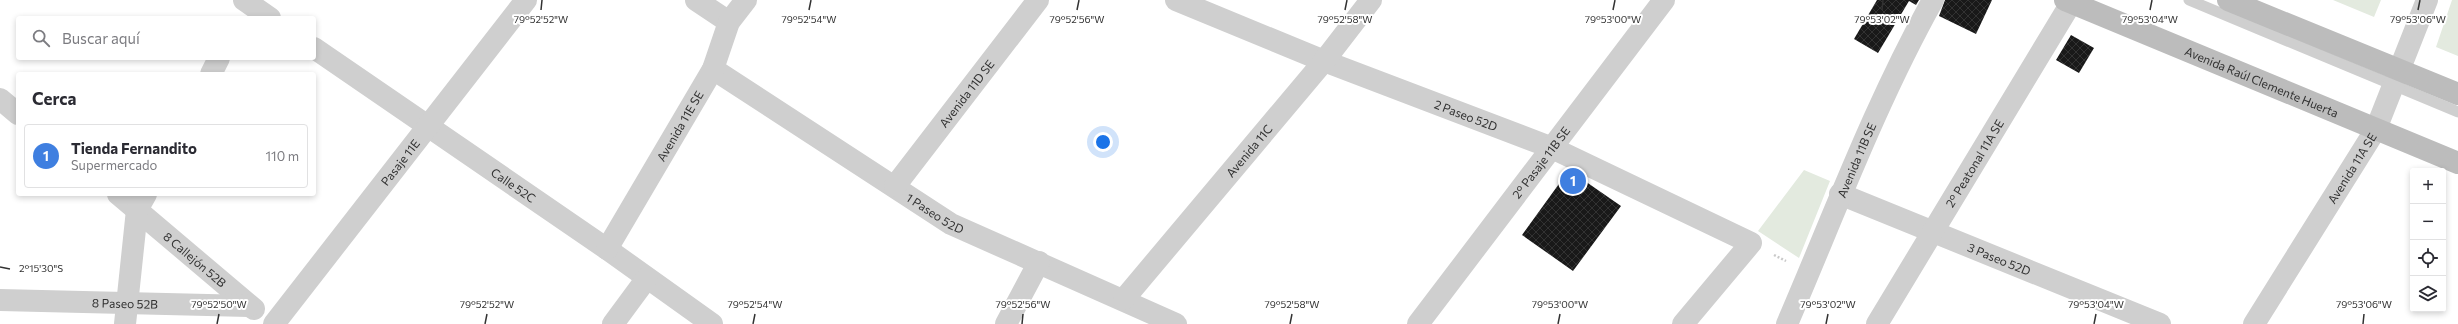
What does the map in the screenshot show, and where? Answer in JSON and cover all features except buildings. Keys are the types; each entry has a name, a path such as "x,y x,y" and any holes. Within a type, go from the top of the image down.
{"main road":[{"path":"2228,0 2395,77 2458,94"},
{"name":"Avenida Raúl Clemente Huerta","path":"2068,1 2458,163"}],"street":[{"name":"Pasaje 11E","path":"273,324 526,0"},
{"path":"696,0 729,22"},
{"name":"Avenida 11E SE","path":"607,249 713,69 729,22 746,0"},
{"name":"Avenida 11D SE","path":"895,186 1038,0"},
{"name":"2 Paseo 52D","path":"1176,0 1324,61 1550,147 1751,243"},
{"name":"Avenida 11C","path":"1124,299 1324,61 1371,0"},
{"name":"2° Pasaje 11B SE","path":"1418,324 1550,147 1664,0"},
{"name":"Avenida 11B SE","path":"1788,324 1840,194 1908,45 1933,0"},
{"name":"Avenida 11A SE","path":"2254,324 2376,129 2395,77 2427,0"},
{"name":"2° Peatonal 11A SE","path":"1877,324 2068,1"},
{"path":"246,5 266,16"},
{"name":"Calle 52C","path":"316,49 607,249 712,324"},
{"path":"212,72 218,60"},
{"name":"1 Paseo 52D","path":"713,69 895,186 951,224 1124,299 1176,324"},
{"path":"0,99 16,112"},
{"name":"3 Paseo 52D","path":"1840,194 2160,324"},
{"name":"8 Callejón 52B","path":"124,196 141,202 249,306 273,324"},
{"path":"125,314 141,202"},
{"path":"1683,324 1751,243"},
{"path":"1006,324 1039,262"},
{"path":"613,324 647,278"},
{"name":"8 Paseo 52B","path":"0,300 125,314 249,306"}],"lane":[{"path":"2189,0 2395,77 2458,112"}],"path":[{"path":"1751,243 1809,273"}],"shaded area":[{"path":"2333,0 2381,0 2374,17"},
{"path":"2452,0 2458,0 2458,56 2436,47"},
{"path":"1804,170 1830,181 1799,258 1758,231"}],"place":[{"name":"Tienda Fernandito","path":"1573,181"}]}
